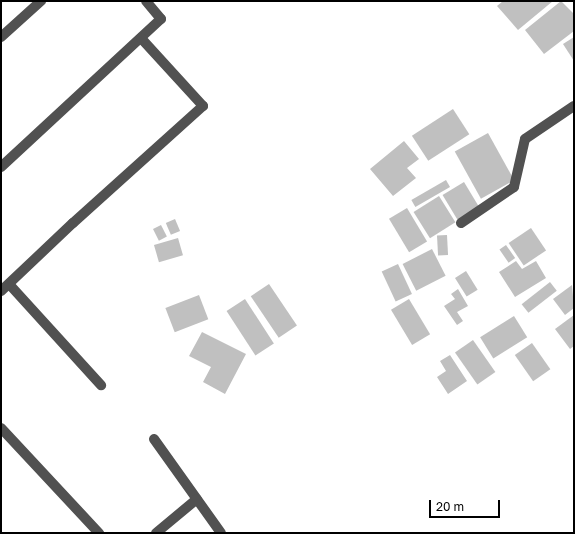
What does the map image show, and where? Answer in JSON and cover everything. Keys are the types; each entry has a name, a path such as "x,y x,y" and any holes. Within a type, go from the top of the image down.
{"street":[{"path":"1,37 41,1"},
{"path":"1,167 161,19 146,1"},
{"path":"1,292 73,223 203,106 141,38"},
{"path":"461,223 514,187 525,139 574,106"},
{"path":"9,284 101,385"},
{"path":"1,428 98,533"},
{"path":"154,439 222,533"},
{"path":"156,533 198,499"}],"building":[{"path":"503,1 553,1 518,30 497,6"},
{"path":"561,1 574,14 574,31 544,54 525,30"},
{"path":"574,37 574,61 563,44"},
{"path":"453,109 469,134 428,161 412,136"},
{"path":"488,133 514,180 481,199 455,151"},
{"path":"404,141 419,159 407,168 416,178 393,196 370,169"},
{"path":"446,180 450,187 415,207 411,200"},
{"path":"464,182 479,207 458,220 443,195"},
{"path":"439,196 455,222 430,238 414,212"},
{"path":"407,208 427,241 409,252 389,219"},
{"path":"175,219 180,231 171,235 166,223"},
{"path":"161,225 167,237 159,241 153,229"},
{"path":"531,228 546,250 524,265 509,243"},
{"path":"447,235 448,255 438,255 437,236"},
{"path":"178,238 183,255 159,262 154,245"},
{"path":"506,245 515,258 509,263 499,250"},
{"path":"432,249 446,276 416,291 403,264"},
{"path":"516,261 522,269 536,261 546,278 515,297 499,272"},
{"path":"398,264 412,294 396,302 382,272"},
{"path":"466,271 478,290 467,297 455,278"},
{"path":"550,282 557,291 528,313 522,304"},
{"path":"269,284 297,325 279,338 251,296"},
{"path":"572,285 574,308 565,315 553,299"},
{"path":"458,289 468,306 457,312 463,321 457,325 444,306 455,299 451,294"},
{"path":"199,295 208,319 175,332 165,308"},
{"path":"245,299 274,343 255,355 227,311"},
{"path":"409,299 430,334 412,345 391,310"},
{"path":"574,315 574,346 570,349 555,329"},
{"path":"514,316 527,337 493,358 480,337"},
{"path":"202,332 246,354 225,394 203,382 211,367 189,356"},
{"path":"473,340 495,372 477,385 455,353"},
{"path":"532,343 550,369 533,381 515,355"},
{"path":"450,355 467,381 448,394 437,377 446,371 440,361"}]}
